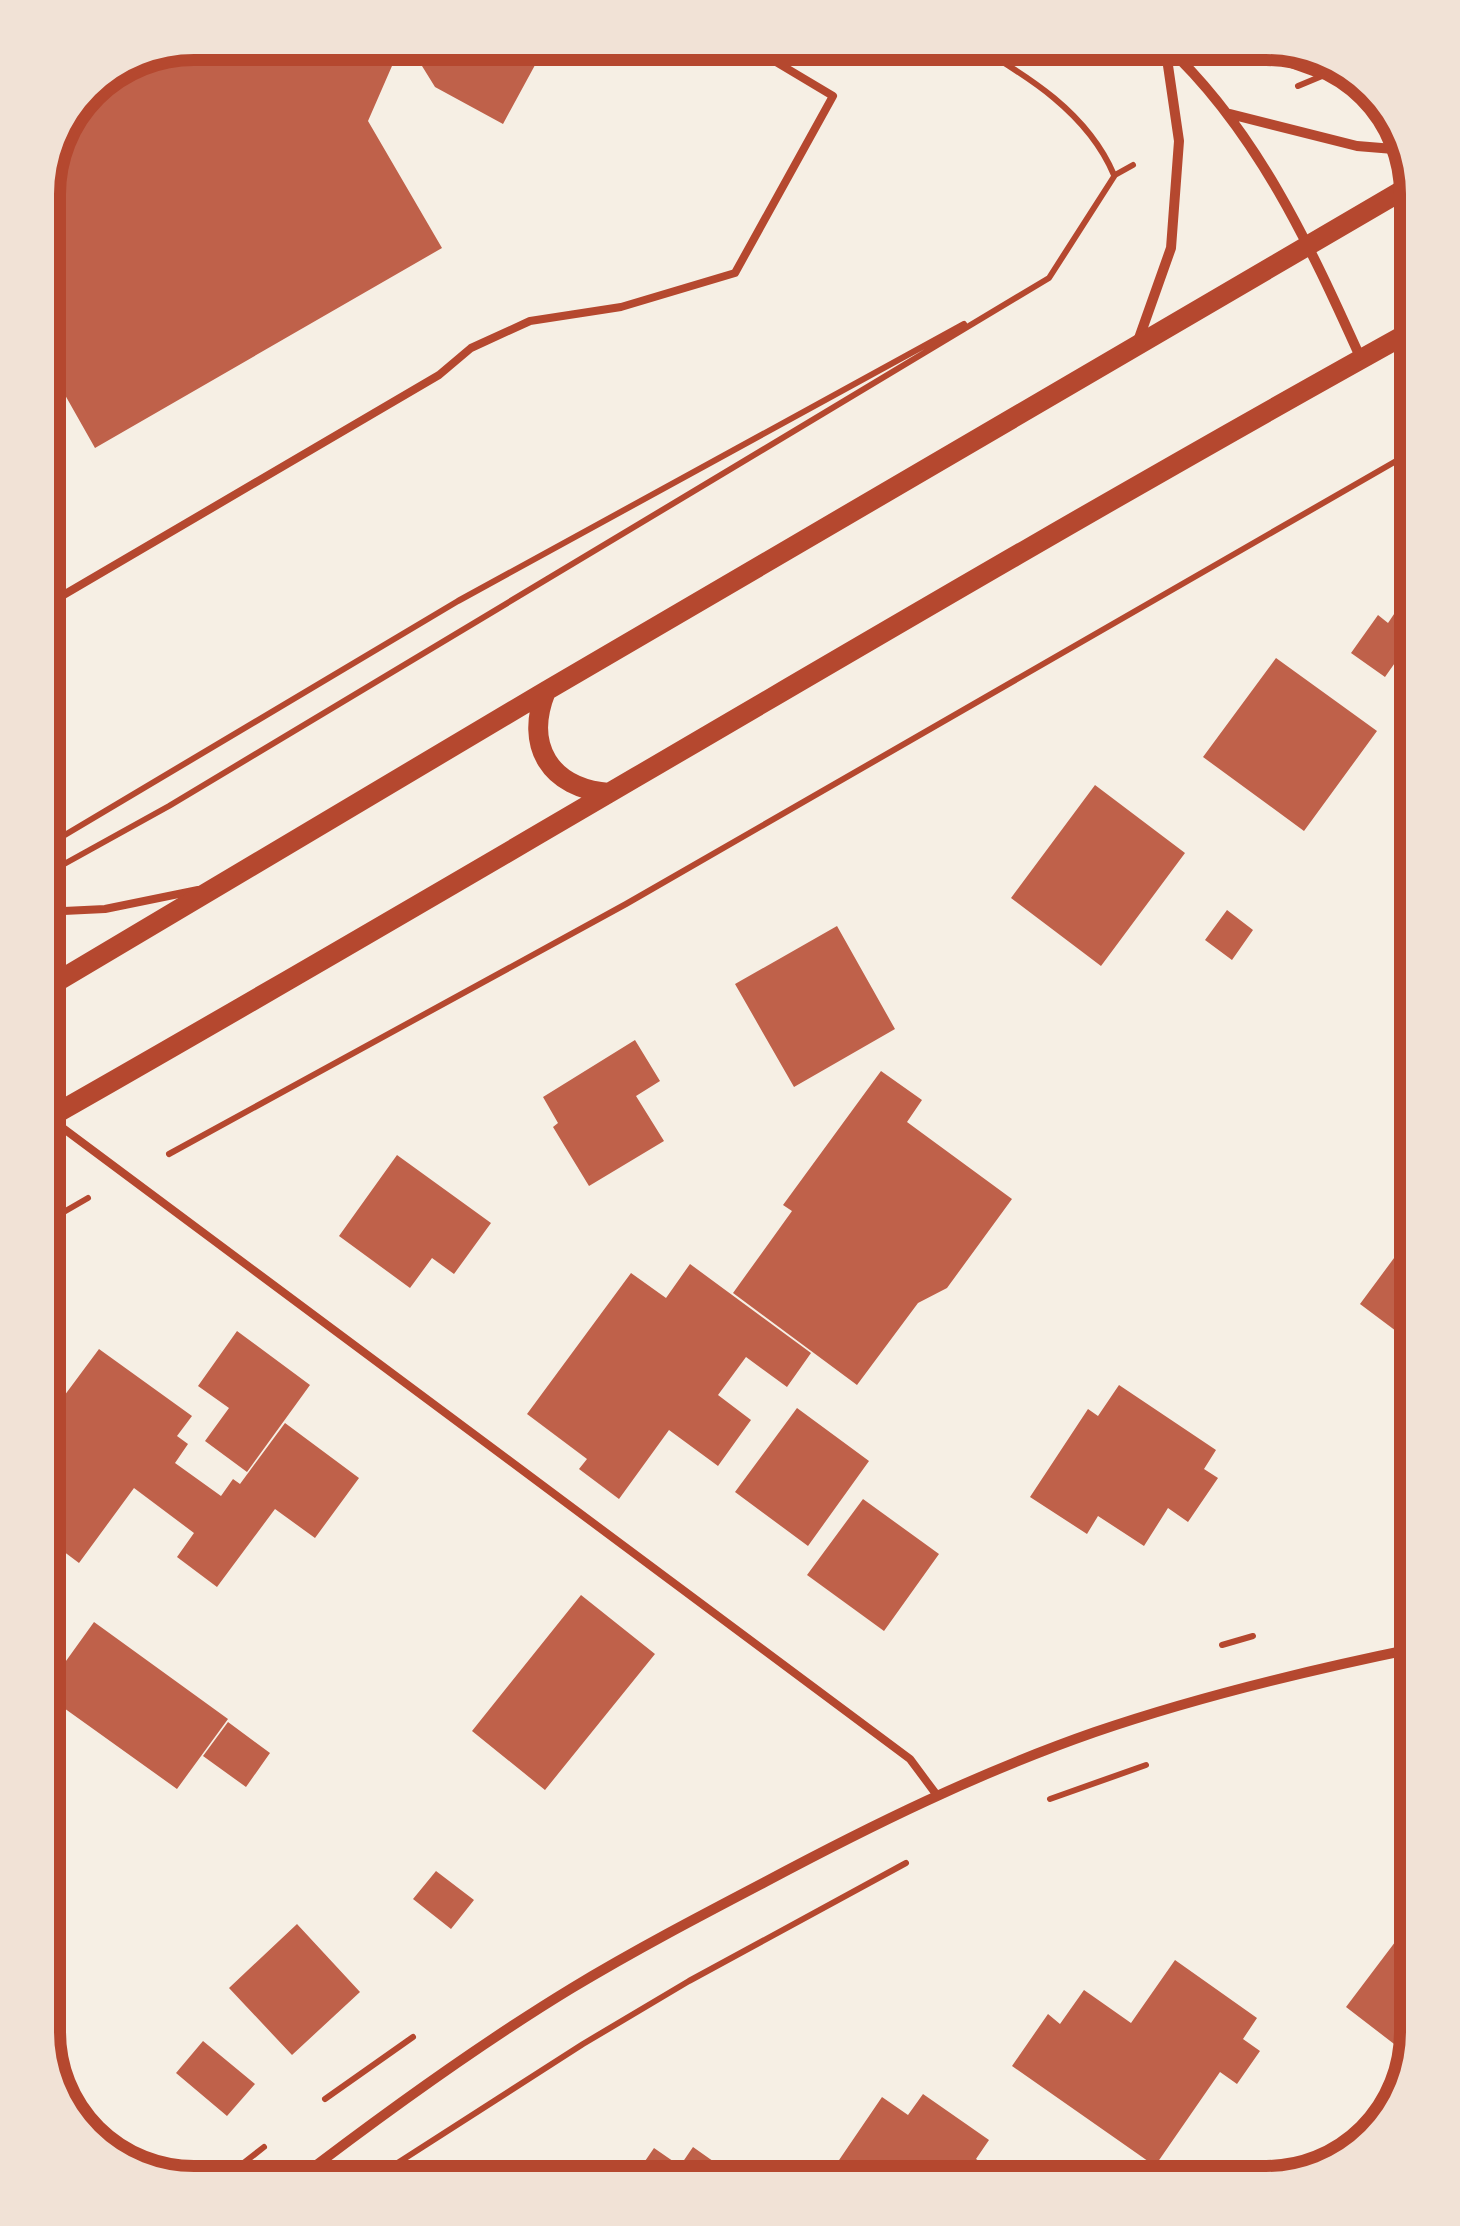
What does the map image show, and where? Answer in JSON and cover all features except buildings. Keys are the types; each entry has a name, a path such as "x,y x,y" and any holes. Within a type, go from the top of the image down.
{"main road":[{"path":"60,980 1400,191"},
{"path":"60,1111 814,671 1400,338"},
{"path":"546,691 537,731 542,752 569,783 588,791 610,793"}],"street":[{"path":"1136,346 1171,248 1179,141 1166,60"},
{"path":"1179,60 1229,114 1310,245 1361,359"},
{"path":"1229,114 1357,146 1392,149"},
{"path":"316,2166 418,2090 571,1989 666,1934 936,1794 1093,1733 1178,1706 1400,1652"}],"lane":[{"path":"60,597 439,375 471,348 530,321 621,308 736,273 832,96 772,60"},
{"path":"60,911 104,910 217,886"},
{"path":"60,1129 910,1760 936,1794"}],"path":[{"path":"1001,60 1081,121 1103,148 1114,175"},
{"path":"1279,61 1322,76"},
{"path":"60,838 458,601 1049,278 169,806 60,866"},
{"path":"60,1214 610,913 1400,460"},
{"path":"1048,1800 1150,1764"},
{"path":"393,2166 674,1990 923,1853"}]}
